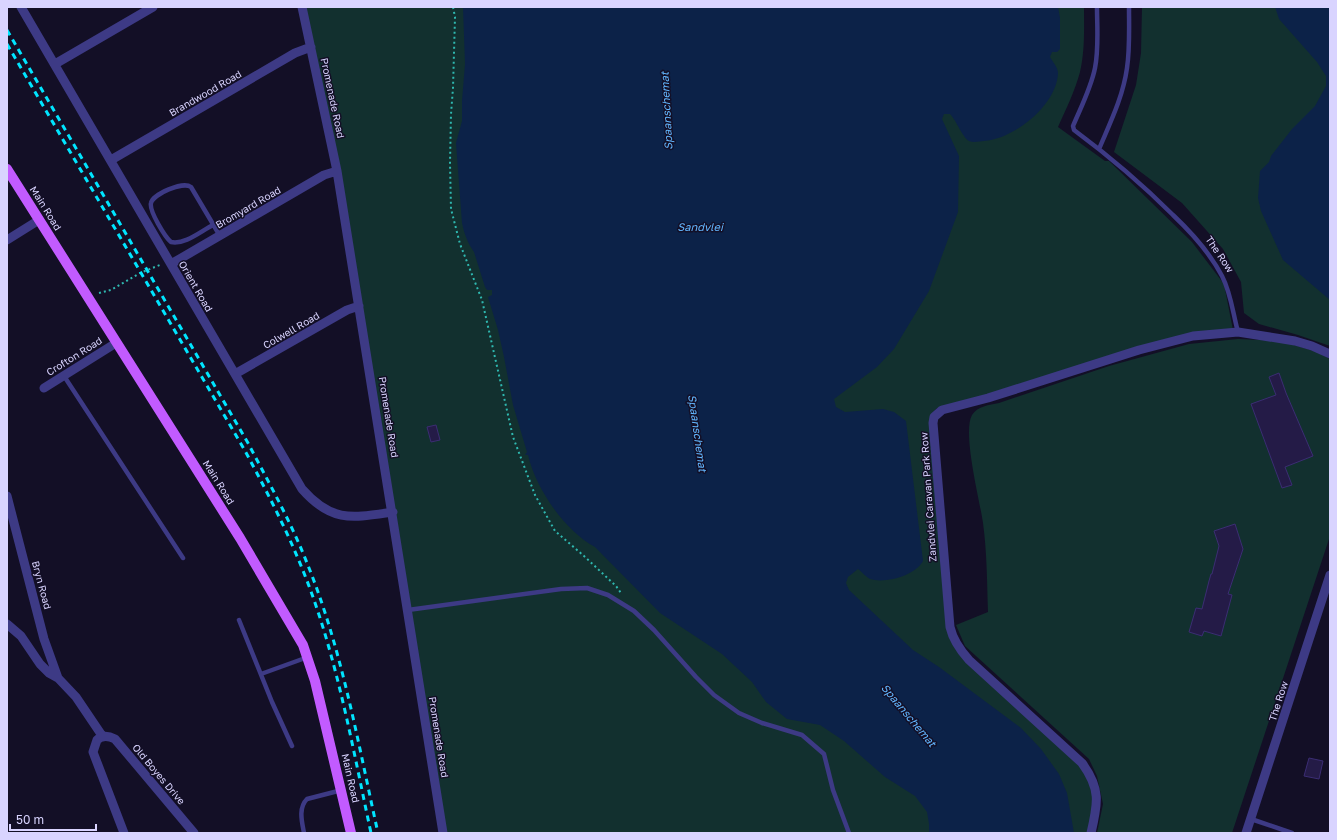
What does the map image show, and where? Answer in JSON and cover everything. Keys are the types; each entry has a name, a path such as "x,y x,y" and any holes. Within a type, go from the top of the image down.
{"main road":[{"name":"Main Road","path":"7,169 240,538 303,645 308,657 321,703 352,833"}],"street":[{"name":"Orient Road","path":"22,7 302,489 312,500 325,510 338,515 353,517 392,512"},
{"path":"55,64 153,7"},
{"name":"Promenade Road","path":"302,7 337,171 443,833"},
{"name":"Brandwood Road","path":"111,160 295,53 311,47"},
{"name":"Bromyard Road","path":"169,262 220,236 324,176 337,171"},
{"path":"7,240 39,220"},
{"name":"Colwell Road","path":"235,374 347,310 359,306"},
{"path":"1238,332 1295,341 1316,347 1330,354"},
{"name":"Zandvlei Caravan Park Row","path":"1091,833 1097,803 1092,780 1085,767 1070,750 969,660 952,635 944,570 933,423 934,417 942,410 988,398 1164,342 1193,336 1238,332"},
{"name":"Crofton Road","path":"44,388 116,343"},
{"name":"Bryn Road","path":"7,496 44,639 58,678"},
{"name":"The Row","path":"1246,833 1330,575"},
{"path":"1319,608 1330,608"},
{"path":"7,624 21,636 48,673 58,678"},
{"name":"Old Boyes Drive","path":"58,678 76,697 103,737 107,736 115,740 194,833"},
{"path":"103,737 97,740 93,752 124,833"}],"lane":[{"name":"The Row","path":"1097,7 1097,56 1095,69 1073,128 1106,154 1154,196 1186,228 1207,253 1215,263 1228,288 1238,332"},
{"path":"1099,149 1114,114 1123,87 1129,52 1128,7"},
{"path":"213,225 186,240 175,243 171,242 155,217 150,206 156,197 175,186 181,184 188,185 191,187 220,236"},
{"path":"64,376 182,558"},
{"path":"408,610 561,589 587,588 608,595 634,611 654,630 714,695 739,713 762,723 802,735 824,754 833,790 849,833"},
{"path":"240,620 292,746"},
{"path":"261,674 308,657"},
{"path":"304,833 302,807 304,802 307,799 342,790"},
{"path":"1251,819 1292,833"}],"path":[{"path":"453,7 455,16 450,135 451,209 460,244 482,300 513,436 535,495 555,531 616,586 625,597"},
{"path":"99,293 111,290 140,273 169,262"}],"green space":[{"path":"302,7 1084,7 1082,64 1073,93 1058,127 1105,161 1109,161 1192,242 1224,284 1233,330 1187,335 956,405 937,408 932,413 956,645 1079,760 1095,794 1089,833 443,833 359,306"},
{"path":"1142,7 1330,7 1330,346 1259,324 1244,313 1241,282 1223,249 1182,203 1114,152 1136,85 1141,53"},
{"path":"1238,339 1281,341 1317,352 1330,359 1330,536 1232,833 1097,833 1103,804 1097,776 1089,759 965,646 956,625 988,612 987,567 984,534 970,451 969,424 974,412 984,406 999,403 1109,366 1189,344"}],"water":[{"name":"Sandvlei","path":"463,7 1058,7 1060,18 1060,49 1057,52 1052,52 1050,57 1058,71 1056,85 1042,108 1032,118 1008,134 996,139 973,142 969,141 964,136 950,114 944,114 942,119 959,156 958,212 929,291 894,349 877,367 834,399 836,407 845,412 883,409 894,412 906,421 923,561 919,566 907,574 884,580 870,579 858,569 848,577 846,583 849,590 913,650 939,667 1021,728 1041,749 1059,774 1067,793 1074,833 929,833 927,812 915,796 885,777 844,741 820,725 787,719 766,702 752,682 722,654 660,613 595,547 573,531 553,508 538,481 528,455 525,455 527,452 513,405 498,330 488,297 492,295 492,290 487,290 485,287 474,252 466,238 462,223 456,143 462,121 465,64"},
{"path":"1275,7 1330,7 1330,300 1283,260 1261,211 1258,198 1260,171 1269,162 1271,156 1292,129 1315,106 1326,86 1326,76 1317,62 1279,19"}],"building":[{"path":"1279,373 1313,456 1285,467 1292,485 1282,488 1251,404 1276,395 1269,377"},
{"path":"436,425 440,440 431,442 427,427"},
{"path":"1235,524 1243,549 1228,594 1232,595 1221,636 1204,631 1202,636 1189,632 1196,608 1202,609 1219,546 1214,531"},
{"path":"1309,758 1323,761 1319,779 1304,776"}],"railway":[{"path":"7,30 248,443 294,533 319,596 340,662 378,833"},
{"path":"7,44 244,449 273,503 306,578 323,626 346,714 371,833"}],"water label":[{"name":"Spaanschemat","path":"666,111"},
{"name":"Spaanschemat","path":"698,433"},
{"name":"Spaanschemat","path":"909,715"}]}
